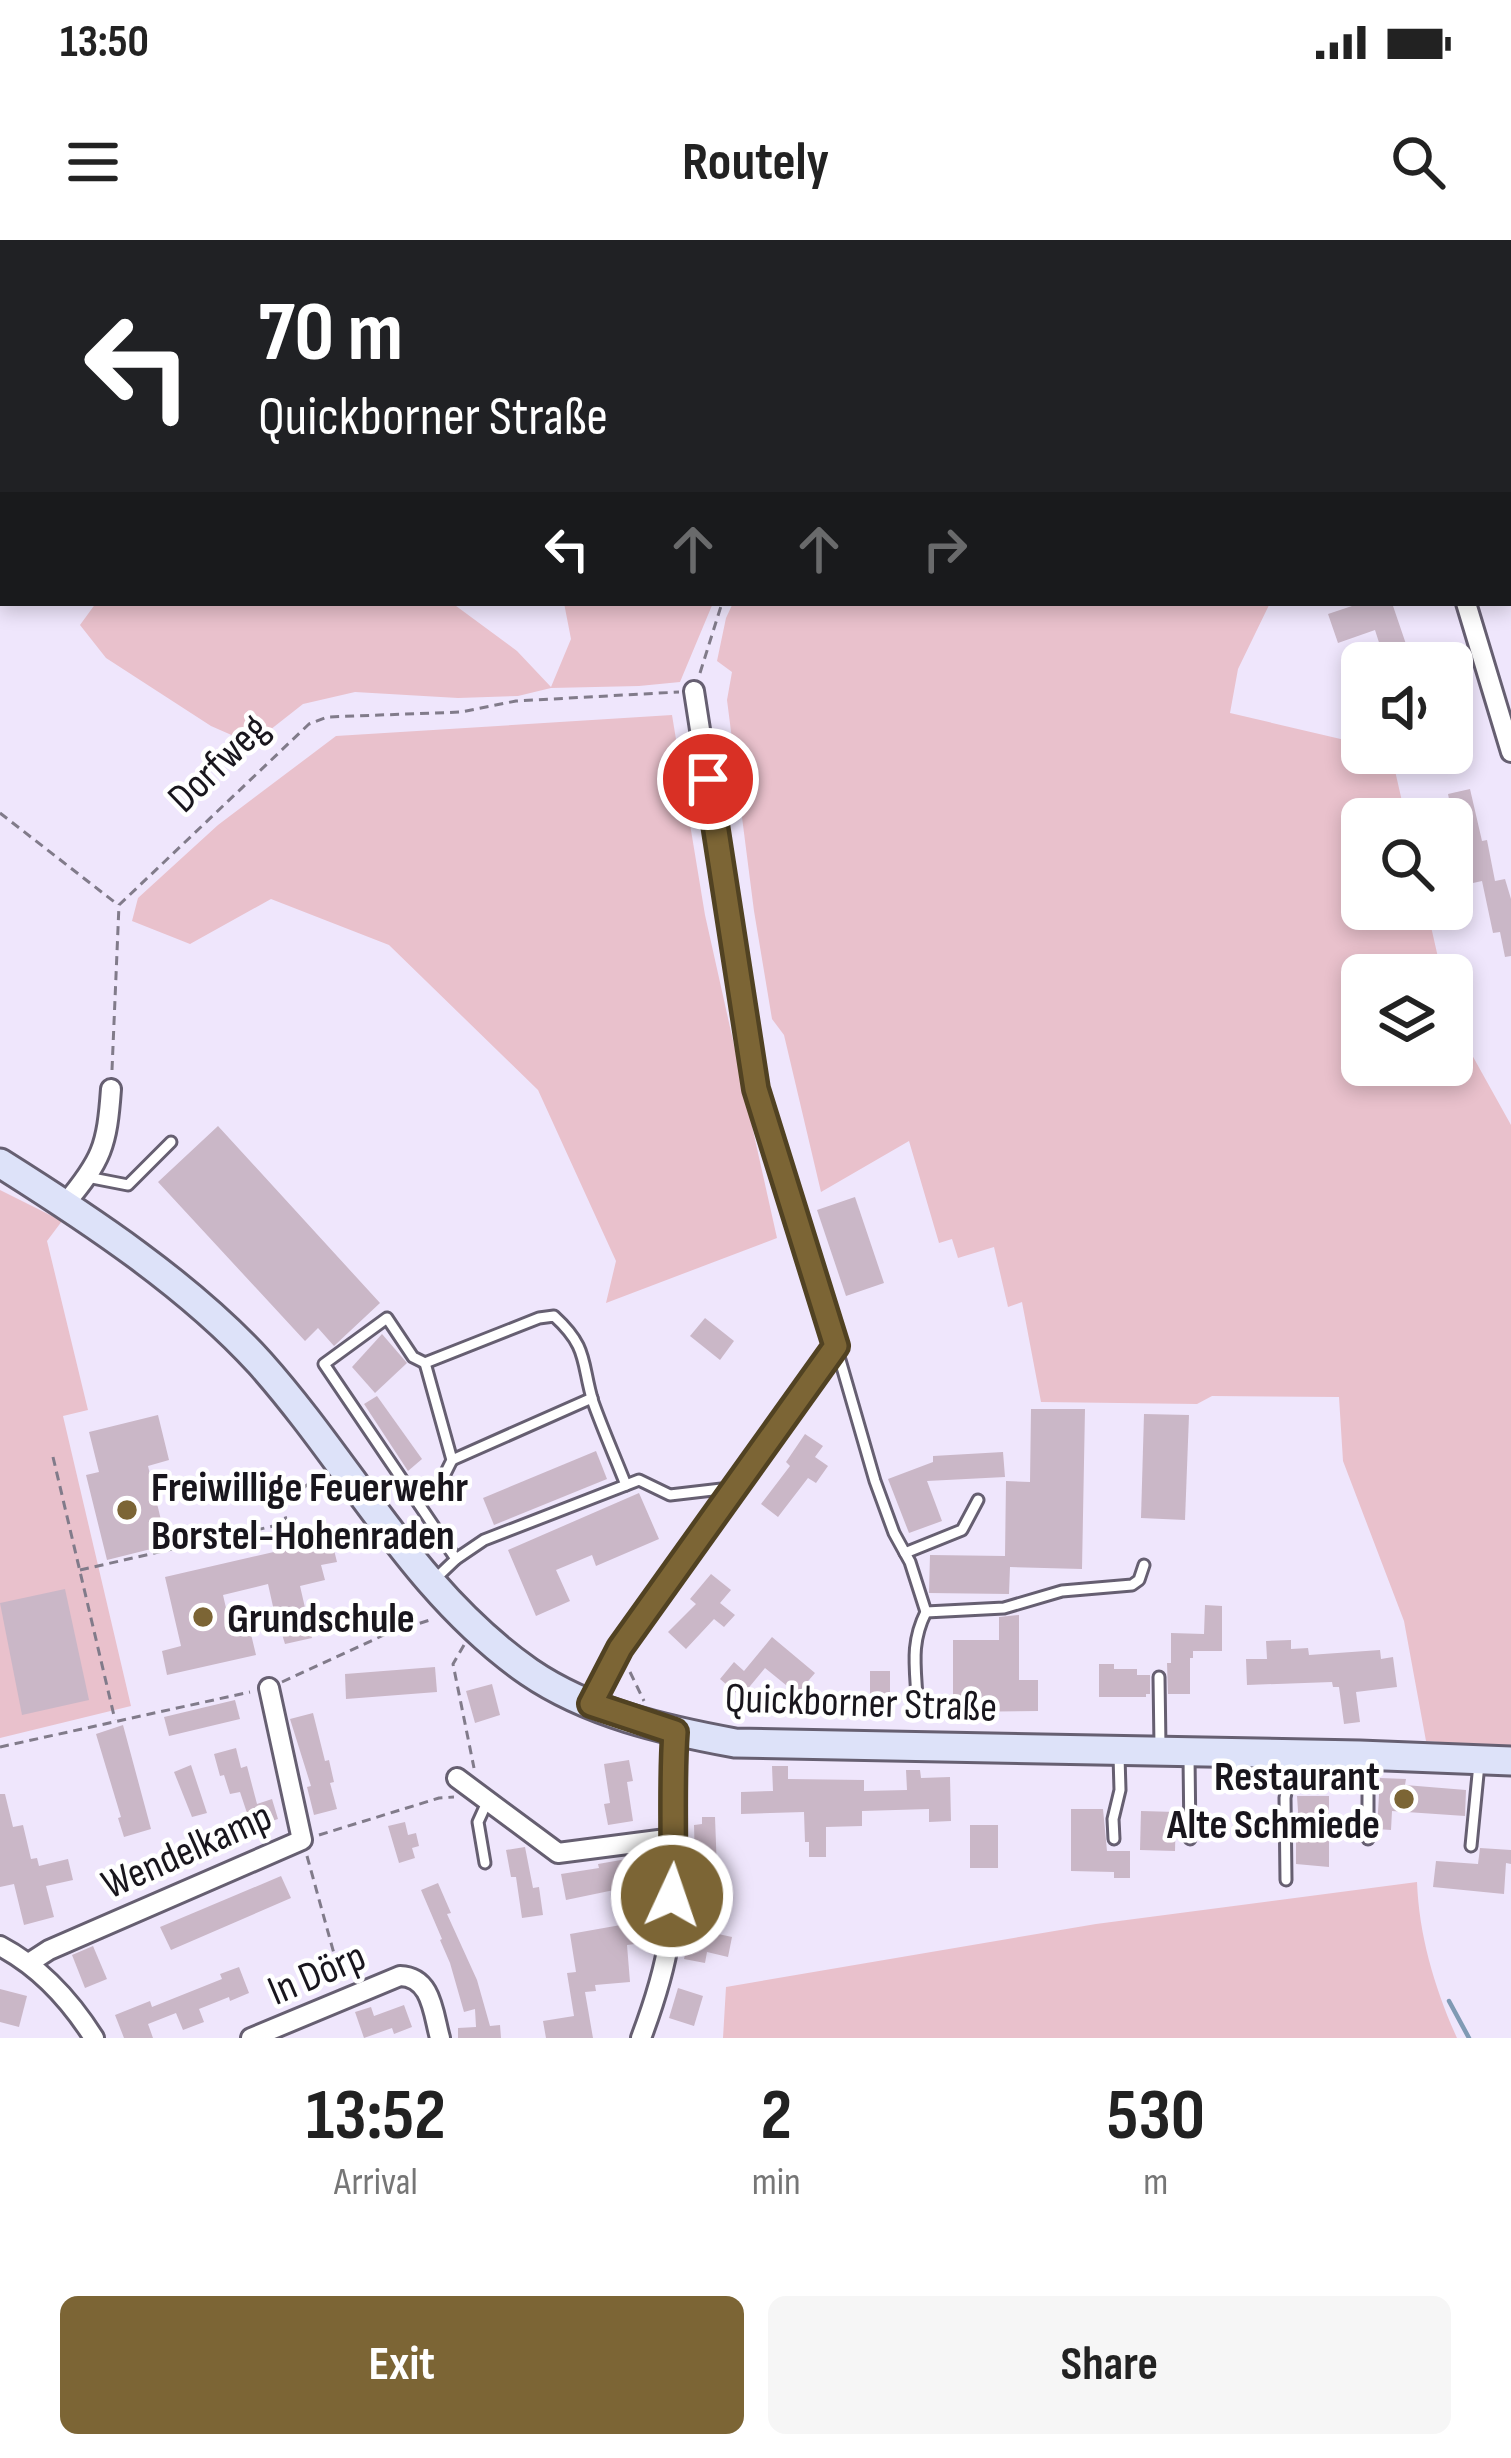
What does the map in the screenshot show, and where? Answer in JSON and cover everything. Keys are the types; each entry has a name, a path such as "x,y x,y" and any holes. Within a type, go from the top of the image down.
{"main road":[{"name":"Quickborner Straße","path":"0,1162 176,1284 260,1363 451,1607 531,1674 591,1704 668,1730 735,1743 1189,1752 1288,1765 1358,1755 1511,1761"}],"street":[{"path":"1467,606 1511,752"},
{"path":"591,1704 620,1648 836,1346 756,1089 694,691"},
{"path":"65,1204 99,1159 111,1089"},
{"name":"Wendelkamp","path":"29,1964 49,1950 302,1840 269,1688"},
{"path":"641,2038 669,1938 674,1838 668,1730"},
{"path":"458,1778 558,1853 674,1838"},
{"path":"0,1946 60,1992 94,2038"},
{"name":"In Dörp","path":"250,2038 400,1976 411,1976 428,1993 440,2038"}],"lane":[{"path":"87,1177 128,1185 170,1142"},
{"path":"425,1363 554,1316 572,1332 587,1366 592,1398 626,1484"},
{"path":"452,1460 425,1363 413,1357 388,1318 324,1364 456,1559"},
{"path":"836,1346 875,1481 926,1612 916,1632 917,1696"},
{"path":"418,1504 442,1480 452,1460 592,1398"},
{"path":"430,1583 484,1540 626,1484 639,1480 670,1495 736,1487"},
{"path":"905,1553 962,1530 978,1500"},
{"path":"926,1612 1004,1609 1062,1591 1132,1586 1144,1565"},
{"path":"1160,1677 1160,1751"},
{"path":"1114,1839 1120,1790 1118,1750"},
{"path":"1189,1752 1190,1838"},
{"path":"1358,1755 1368,1839"},
{"path":"1471,1846 1479,1759"},
{"path":"1286,1880 1288,1765"},
{"path":"484,1797 478,1822 485,1863"}],"path":[{"path":"694,691 721,606"},
{"name":"Dorfweg","path":"118,905 309,724 327,717 461,712 516,701 694,691"},
{"path":"0,813 118,905 111,1089"},
{"path":"53,1457 116,1722"},
{"path":"80,1570 287,1523 282,1505 337,1462"},
{"path":"0,1747 269,1688 386,1634 431,1621 451,1607"},
{"path":"346,1998 302,1840 439,1798 484,1797 453,1664 474,1628"},
{"path":"620,1648 635,1685 668,1730"}],"shaded area":[{"path":"94,606 456,606 517,651 551,687 571,639 565,606 712,606 680,682 458,698 355,692 303,704 252,744 211,726 106,658 80,625"},
{"path":"732,606 1269,606 1238,669 1230,713 1341,739 1341,774 1396,774 1401,798 1341,798 1341,930 1432,930 1437,954 1341,954 1341,1086 1473,1086 1473,1057 1511,1125 1511,1747 1426,1741 1404,1621 1343,1461 1339,1397 1212,1396 1197,1404 1041,1402 1022,1302 1008,1307 994,1247 958,1258 952,1239 939,1243 909,1141 821,1192 784,1035 772,1019 727,700 732,672 717,661"},
{"path":"672,715 705,915 777,1238 606,1303 616,1261 538,1090 389,945 271,899 190,944 132,921 138,898 218,825 336,736"},
{"path":"0,1190 62,1221 47,1241 88,1410 63,1416 131,1706 0,1738"},
{"path":"1417,1882 1429,1962 1457,2038 723,2038 726,1987 1096,1924"}],"building":[{"path":"1352,606 1393,606 1405,642 1379,642 1375,630 1338,643 1328,614"},
{"path":"1470,789 1472,798 1449,798 1448,794"},
{"path":"1473,802 1495,881 1505,879 1511,899 1511,956 1505,957 1500,932 1493,933 1482,881 1473,883"},
{"path":"218,1126 380,1303 334,1346 318,1328 305,1341 158,1182"},
{"path":"855,1197 884,1283 846,1296 817,1210"},
{"path":"705,1318 734,1341 720,1360 690,1336"},
{"path":"382,1334 407,1363 375,1393 352,1367"},
{"path":"377,1396 422,1459 408,1471 364,1404"},
{"path":"1031,1409 1085,1409 1082,1569 1010,1567 1009,1594 929,1593 930,1555 1005,1556 1006,1481 1030,1482"},
{"path":"1144,1414 1189,1415 1185,1520 1141,1518"},
{"name":"Freiwillige Feuerwehr Borstel-Hohenraden","path":"158,1415 169,1460 148,1466 167,1545 107,1560 86,1475 99,1472 89,1432"},
{"path":"805,1434 823,1446 815,1457 828,1466 816,1483 808,1478 778,1517 761,1504 790,1466 786,1462"},
{"path":"596,1451 607,1479 494,1525 483,1498"},
{"path":"1003,1452 1005,1477 927,1481 942,1521 909,1533 888,1479 933,1462 933,1456"},
{"path":"639,1493 659,1539 596,1566 592,1555 556,1570 570,1601 536,1616 508,1550"},
{"path":"314,1526 319,1549 333,1546 337,1562 321,1565 325,1580 300,1586 312,1638 285,1644 281,1631 271,1634 266,1613 274,1611 268,1584 223,1595 232,1634 250,1630 256,1655 167,1675 162,1651 181,1646 165,1577 287,1549 283,1533"},
{"path":"711,1574 731,1590 720,1603 735,1615 724,1627 714,1619 686,1649 668,1632 696,1604 690,1599"},
{"path":"65,1589 89,1700 22,1715 0,1603"},
{"path":"1205,1605 1222,1606 1222,1651 1193,1651 1190,1694 1168,1694 1171,1633 1204,1634"},
{"path":"1019,1615 1019,1680 1038,1680 1038,1711 953,1712 953,1640 999,1640 999,1617"},
{"path":"772,1637 815,1673 797,1694 765,1668 741,1697 720,1679 734,1662 744,1671"},
{"path":"1291,1640 1291,1649 1308,1648 1309,1655 1380,1650 1381,1659 1393,1657 1397,1687 1356,1692 1360,1722 1344,1724 1339,1687 1332,1682 1247,1685 1246,1659 1267,1659 1266,1641"},
{"path":"1099,1664 1150,1675 1150,1694 1099,1697"},
{"path":"435,1667 437,1692 346,1699 345,1674"},
{"path":"870,1671 890,1671 890,1710 870,1710"},
{"path":"492,1684 500,1715 475,1723 466,1691"},
{"path":"235,1700 240,1719 169,1736 164,1717"},
{"path":"313,1713 325,1761 329,1760 337,1809 314,1815 307,1787 311,1786 290,1719"},
{"path":"123,1725 151,1829 124,1837 96,1734"},
{"path":"236,1748 241,1768 247,1766 257,1804 272,1799 278,1819 262,1824 264,1831 254,1834 240,1792 230,1794 214,1754"},
{"path":"629,1760 633,1821 608,1825 604,1764"},
{"path":"191,1765 207,1813 192,1817 174,1772"},
{"path":"772,1766 788,1766 788,1779 864,1780 864,1791 907,1790 906,1770 920,1770 921,1778 950,1777 951,1821 929,1822 929,1809 862,1811 862,1826 826,1827 826,1857 809,1857 804,1812 741,1814 741,1792 773,1791"},
{"path":"1380,1778 1466,1790 1465,1816 1392,1811 1391,1830 1377,1829"},
{"path":"0,1794 5,1794 13,1827 23,1825 31,1859 37,1858 39,1866 68,1859 73,1880 46,1886 54,1917 24,1925 14,1884 0,1887"},
{"path":"1297,1796 1329,1796 1329,1867 1296,1864 1296,1840 1300,1840"},
{"path":"1071,1809 1103,1809 1107,1851 1130,1851 1130,1878 1114,1878 1114,1872 1071,1871"},
{"path":"1141,1811 1176,1812 1175,1851 1140,1850"},
{"path":"702,1817 715,1817 717,1871 702,1871 702,1860 695,1860 694,1825 702,1824"},
{"path":"405,1822 408,1835 416,1833 419,1846 412,1848 415,1858 399,1863 388,1826"},
{"path":"970,1825 998,1825 998,1868 970,1868"},
{"path":"525,1847 543,1915 522,1918 506,1850"},
{"path":"1480,1848 1511,1850 1504,1894 1433,1887 1436,1861 1478,1864"},
{"path":"638,1857 643,1884 566,1900 561,1874"},
{"path":"281,1876 291,1898 171,1950 160,1927"},
{"path":"438,1883 490,2026 500,2025 501,2038 458,2038 458,2028 476,2027 475,2009 464,2012 421,1890"},
{"path":"632,1923 635,1944 627,1945 630,1982 595,1985 596,1991 585,1992 593,2038 546,2038 543,2021 574,2016 567,1973 576,1972 570,1934"},
{"path":"691,1928 732,1937 728,1957 707,1952 705,1963 684,1959"},
{"path":"93,1946 107,1979 85,1988 72,1955"},
{"path":"239,1967 249,1993 199,2009 204,2022 183,2030 176,2013 148,2024 153,2038 124,2038 115,2015 150,2001 152,2007 222,1979 220,1974"},
{"path":"678,1988 703,1996 694,2026 669,2018"},
{"path":"0,1989 27,1996 19,2027 0,2022"},
{"path":"404,2005 412,2027 364,2038 355,2012 371,2007 374,2016"}],"waterway":[{"path":"1449,2001 1469,2038"}],"place":[{"name":"Freiwillige Feuerwehr Borstel-Hohenraden","path":"127,1510"},
{"name":"Grundschule","path":"203,1617"},
{"name":"Restaurant Alte Schmiede","path":"1404,1799"}],"route":[{"path":"672,1896 675,1732 591,1704 620,1648 836,1346 756,1089 708,779"}]}
